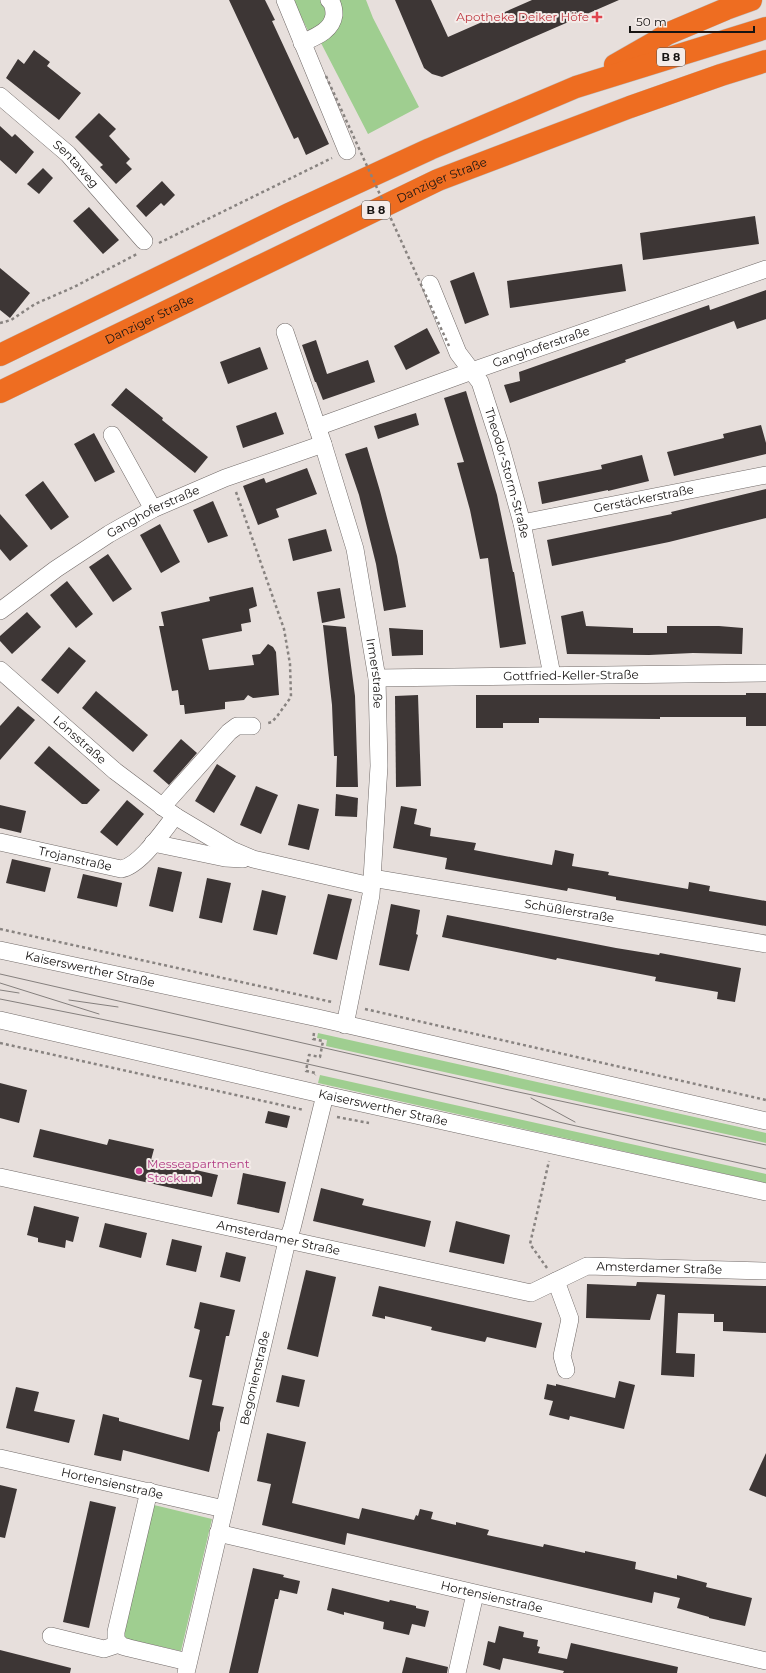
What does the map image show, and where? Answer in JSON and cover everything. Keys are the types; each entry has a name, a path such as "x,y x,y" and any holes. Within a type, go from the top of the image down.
{"highway":[{"path":"576,87 667,34 751,0"},
{"name":"B 8","path":"0,355 296,211 430,149 576,87 766,28"},
{"name":"Danziger Straße","path":"0,392 438,180 630,107 766,61"}],"street":[{"path":"302,43 323,32 329,27 333,20 334,11 329,0"},
{"path":"286,1 347,151"},
{"name":"Sentaweg","path":"0,96 68,154 148,246"},
{"name":"Ganghoferstraße","path":"317,427 472,371 766,269"},
{"name":"Theodor-Storm-Straße","path":"430,284 458,353 480,382 500,444 522,523 552,675"},
{"name":"Irmerstraße","path":"285,332 323,444 355,549 377,678 379,766 372,882 345,1024"},
{"path":"112,435 153,510"},
{"name":"Ganghoferstraße","path":"0,611 56,569 109,534 153,510 230,476 323,444"},
{"name":"Gerstäckerstraße","path":"522,523 766,475"},
{"name":"Lönsstraße","path":"0,670 115,771 169,811 232,850 253,859"},
{"name":"Gottfried-Keller-Straße","path":"377,678 766,673"},
{"path":"169,811 229,732 237,726 252,726"},
{"name":"Trojanstraße","path":"0,842 121,869 128,868 134,864 153,843 169,811"},
{"name":"Lönsstraße","path":"153,843 225,858 253,859 338,874 372,882"},
{"name":"Schüßlerstraße","path":"372,882 762,943"},
{"name":"Kaiserswerther Straße","path":"0,950 345,1024 766,1121"},
{"name":"Kaiserswerther Straße","path":"0,1020 318,1093 766,1192"},
{"name":"Begonienstraße","path":"51,1636 104,1649 119,1644 187,1668 287,1241 292,1228 320,1114 318,1093"},
{"name":"Amsterdamer Straße","path":"0,1177 287,1241 531,1293 587,1266 766,1271"},
{"path":"556,1281 570,1319 562,1356 566,1370"},
{"name":"Hortensienstraße","path":"0,1458 224,1509"},
{"path":"119,1644 116,1640 116,1632 149,1491"},
{"name":"Hortensienstraße","path":"218,1533 766,1661"},
{"path":"457,1673 475,1594"}],"path":[{"path":"326,76 449,346"},
{"path":"0,323 11,320 35,304 74,287 148,246 347,151"},
{"path":"230,476 284,629 290,664 292,689 288,702 272,722 252,726"},
{"path":"0,929 322,999 766,1100"},
{"path":"318,1093 316,1073 306,1071 309,1055 320,1057 324,1041 313,1039 322,999"},
{"name":"Kaiserswerther Straße","path":"0,1043 320,1114"},
{"path":"550,1158 530,1244 556,1281"}],"green space":[{"path":"293,0 366,0 373,18 419,107 368,134 321,43 315,45"},
{"path":"318,1033 766,1133 766,1143 326,1046 327,1040 317,1038"},
{"path":"320,1075 766,1174 766,1183 318,1083"},
{"path":"154,1505 212,1519 181,1651 123,1638"}],"building":[{"path":"229,0 265,0 275,20 272,21 329,144 306,155 298,137 294,139"},
{"path":"395,0 431,0 448,37 532,0 619,0 442,77 432,74 424,68"},
{"path":"34,50 50,62 47,66 81,93 59,120 6,78 18,59 24,64"},
{"path":"99,113 116,129 109,136 130,159 126,163 132,169 116,184 100,167 103,165 75,137"},
{"path":"0,126 12,137 15,134 34,152 16,174 0,160"},
{"path":"43,168 53,178 39,194 27,184"},
{"path":"162,181 175,195 164,206 161,203 146,217 136,206"},
{"path":"89,207 119,240 103,254 73,221"},
{"path":"755,216 759,244 643,260 640,233"},
{"path":"622,264 626,291 510,308 507,281"},
{"path":"0,268 30,293 10,318 0,310"},
{"path":"474,272 489,315 465,324 450,281"},
{"path":"766,290 766,319 737,329 734,321 625,360 626,362 510,403 504,385 520,381 519,372 709,305 710,310"},
{"path":"427,328 440,353 406,370 394,346"},
{"path":"316,340 327,374 368,360 375,382 323,400 302,345"},
{"path":"260,347 268,369 228,384 220,362"},
{"path":"126,388 163,418 162,420 208,457 195,473 111,405"},
{"path":"466,391 497,495 514,572 526,644 500,648 488,558 480,559 470,510 457,463 464,462 444,398"},
{"path":"276,412 284,434 243,448 236,426"},
{"path":"416,413 419,425 378,439 374,426"},
{"path":"761,425 766,443 766,454 674,476 667,452 724,438 723,434"},
{"path":"94,433 115,472 95,482 74,444"},
{"path":"367,447 397,556 406,607 384,611 376,564 359,495 345,454"},
{"path":"642,455 649,481 542,504 538,482 602,469 601,465"},
{"path":"307,468 317,494 276,509 279,517 258,525 243,486 264,478 266,483"},
{"path":"43,481 69,517 51,530 25,495"},
{"path":"766,489 766,518 669,542 552,566 547,540 672,514 671,512"},
{"path":"213,501 228,536 208,543 193,510"},
{"path":"0,514 28,546 10,561 0,549"},
{"path":"160,524 180,562 161,573 140,535"},
{"path":"326,529 332,551 293,561 288,539"},
{"path":"108,554 132,589 113,602 89,567"},
{"path":"67,581 93,614 76,628 50,595"},
{"path":"253,587 257,606 249,609 251,622 241,624 242,631 202,639 209,670 254,665 252,655 260,654 268,644 273,647 276,652 279,695 253,698 248,695 244,700 225,702 225,709 185,714 184,705 180,705 178,690 172,691 159,626 164,626 161,612 210,601 209,597"},
{"path":"340,588 345,618 322,623 317,592"},
{"path":"583,611 586,626 633,628 633,633 667,633 667,626 719,626 743,628 742,654 567,654 561,616"},
{"path":"27,612 41,627 12,654 0,641 0,636"},
{"path":"323,625 346,627 355,696 358,787 336,787 337,756 334,756 332,705"},
{"path":"389,628 423,630 423,655 392,656"},
{"path":"69,647 86,661 58,694 41,680"},
{"path":"96,691 148,735 133,752 82,708"},
{"path":"746,693 766,693 766,726 746,726 746,717 660,717 660,719 539,718 539,723 503,723 503,728 476,728 476,695 746,695"},
{"path":"418,695 421,786 396,787 395,696"},
{"path":"18,706 35,720 0,760 0,726"},
{"path":"181,739 197,753 169,785 153,771"},
{"path":"49,746 100,790 87,804 82,804 34,763"},
{"path":"217,764 236,776 214,813 195,801"},
{"path":"256,786 278,795 261,834 240,825"},
{"path":"336,794 358,798 357,817 335,816"},
{"path":"127,800 144,814 117,846 100,832"},
{"path":"298,804 319,809 309,850 288,845"},
{"path":"0,805 26,811 21,833 0,828"},
{"path":"401,806 417,809 414,824 431,828 430,836 476,843 474,850 552,865 555,850 574,854 572,866 609,872 608,875 688,889 689,882 710,886 709,891 766,901 766,926 616,900 616,897 568,888 567,891 445,869 447,858 393,848"},
{"path":"12,859 51,868 45,892 6,883"},
{"path":"158,867 182,872 173,912 149,906"},
{"path":"83,874 122,883 117,907 77,898"},
{"path":"207,878 231,883 222,923 199,918"},
{"path":"262,890 286,896 277,935 253,930"},
{"path":"328,894 352,899 337,960 313,954"},
{"path":"391,904 420,910 416,934 418,935 409,971 379,965"},
{"path":"447,915 616,948 659,955 660,953 741,968 735,1002 717,999 718,992 655,981 656,977 557,958 556,960 442,937"},
{"path":"0,1083 27,1090 19,1123 0,1118"},
{"path":"268,1111 290,1116 287,1128 265,1123"},
{"path":"40,1129 107,1145 109,1139 154,1149 151,1160 218,1175 212,1197 33,1157"},
{"path":"243,1173 286,1182 279,1213 237,1204"},
{"path":"321,1188 364,1199 362,1205 431,1221 425,1247 313,1221"},
{"path":"34,1206 79,1217 73,1242 66,1240 65,1248 38,1242 38,1238 27,1235"},
{"path":"456,1221 510,1235 504,1264 449,1252"},
{"path":"105,1223 147,1233 141,1258 99,1247"},
{"path":"172,1239 202,1246 196,1272 166,1265"},
{"path":"226,1252 246,1257 240,1282 220,1277"},
{"path":"306,1270 336,1277 318,1357 287,1349"},
{"path":"637,1282 766,1286 766,1333 723,1331 723,1322 714,1322 714,1314 678,1313 676,1353 695,1354 694,1377 661,1375 665,1295 657,1294 650,1320 586,1318 587,1284 636,1286"},
{"path":"379,1286 542,1323 536,1348 487,1337 485,1342 431,1330 432,1327 385,1316 385,1319 372,1316"},
{"path":"200,1302 235,1310 229,1336 226,1336 212,1405 224,1407 220,1423 220,1431 218,1432 209,1472 123,1450 121,1461 94,1455 103,1414 119,1418 119,1421 189,1440 202,1380 189,1377 200,1330 194,1328"},
{"path":"282,1375 305,1380 299,1407 276,1402"},
{"path":"619,1381 635,1385 624,1429 570,1416 569,1420 549,1415 553,1401 544,1399 547,1384 556,1386 556,1384 615,1398"},
{"path":"16,1387 39,1392 34,1411 75,1420 69,1443 6,1428"},
{"path":"267,1433 306,1442 292,1503 359,1519 362,1508 414,1520 416,1515 418,1516 420,1509 433,1512 431,1519 456,1525 456,1522 489,1530 487,1535 543,1547 544,1544 636,1562 635,1569 677,1579 677,1575 707,1583 706,1587 752,1598 745,1626 709,1618 677,1608 680,1598 654,1592 652,1603 347,1533 345,1545 262,1525 271,1484 257,1481"},
{"path":"766,1453 766,1497 749,1490"},
{"path":"0,1485 17,1489 5,1538 0,1537"},
{"path":"90,1501 116,1507 89,1628 63,1622"},
{"path":"253,1568 284,1575 283,1577 300,1581 297,1594 280,1590 278,1599 275,1599 258,1673 229,1673"},
{"path":"332,1588 389,1602 390,1600 416,1606 416,1608 429,1611 425,1627 412,1624 409,1635 383,1629 384,1622 344,1612 344,1615 327,1610"},
{"path":"499,1626 524,1632 523,1637 538,1640 537,1646 540,1647 538,1653 567,1659 571,1643 678,1667 677,1673 563,1673 564,1671 503,1658 500,1670 483,1665 488,1641 495,1643"},
{"path":"0,1650 71,1668 70,1673 0,1673"},
{"path":"406,1657 448,1667 447,1673 402,1673"}],"tram line":[{"path":"0,974 509,1090 766,1145"},
{"path":"0,983 99,1014"},
{"path":"0,990 19,993"},
{"path":"0,999 192,1038 766,1169"},
{"path":"69,1000 118,1007"},
{"path":"531,1098 575,1122"}],"place":[{"name":"Apotheke Deiker Höfe","path":"597,17"},
{"name":"Messeapartment Stockum","path":"139,1171"}]}
